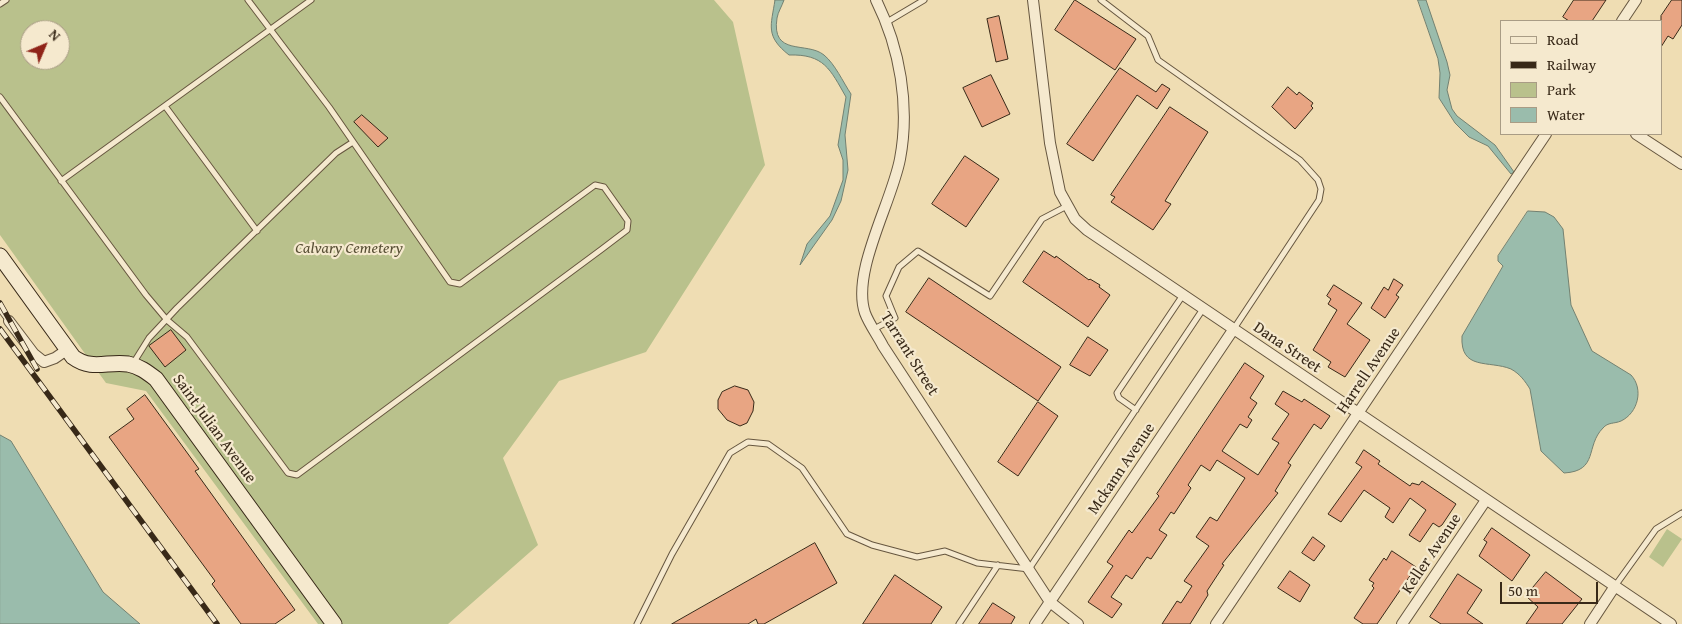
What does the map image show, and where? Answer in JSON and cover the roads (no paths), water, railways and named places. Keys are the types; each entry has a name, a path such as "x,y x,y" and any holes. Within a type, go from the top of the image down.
{"street":[{"name":"Tarrant Street","path":"876,0 895,49 902,82 904,136 900,161 867,261 863,279 865,312 874,329 1050,602 1078,624"},
{"name":"Dana Street","path":"1033,0 1050,143 1060,192 1066,206 1087,230 1671,624"},
{"path":"1623,20 1636,0"},
{"name":"Harrell Avenue","path":"1216,624 1545,135"},
{"path":"1638,135 1682,164"},
{"name":"Saint Julian Avenue","path":"0,256 68,349 80,362 90,365 115,363 132,365 143,369 164,387 334,624"},
{"path":"9,321 34,354 44,362 55,358 68,349"},
{"name":"Mckann Avenue","path":"1035,624 1233,330"},
{"name":"Keller Avenue","path":"1402,624 1486,500"},
{"path":"1590,624 1614,586"}],"lane":[{"path":"0,4 6,0"},
{"path":"0,98 167,320 187,337 288,473 297,475 602,249 627,230 629,226 628,221 604,187 595,185 460,284 450,282 329,107 248,0"},
{"path":"61,180 311,0"},
{"path":"886,22 924,0"},
{"path":"1101,0 1148,36 1158,60 1300,160 1318,180 1321,189 1319,200 1233,330"},
{"path":"165,106 257,231"},
{"path":"132,365 140,349 167,320 336,153 353,142"},
{"path":"874,329 896,318 886,296 899,267 918,251 990,296 1042,219 1066,206"},
{"path":"1136,410 1118,398 1118,393 1182,295"},
{"path":"0,309 9,321"},
{"path":"636,624 672,554 730,452 748,442 768,444 802,468 847,534 872,545 917,557 945,551 977,563 1029,569 1203,309"},
{"path":"1614,586 1656,529 1682,513"},
{"path":"959,624 998,565"}],"water":[{"path":"775,0 784,0 777,18 779,38 792,46 817,51 824,55 835,68 851,94 845,135 848,170 841,201 832,220 800,265 807,244 830,216 843,180 843,160 838,145 846,97 825,65 810,57 789,55 776,42 771,30"},
{"path":"1418,0 1426,0 1447,62 1450,75 1447,90 1452,109 1457,116 1495,145 1514,172 1511,174 1488,146 1469,137 1455,123 1439,98 1440,73 1438,59"},
{"path":"1528,211 1545,212 1554,217 1563,229 1571,305 1592,351 1631,375 1635,381 1638,394 1635,407 1627,417 1603,428 1594,442 1587,463 1582,468 1564,473 1541,451 1530,389 1524,380 1511,369 1471,359 1466,355 1463,347 1462,336 1503,266 1498,261 1498,256"},
{"path":"0,435 11,441 103,592 140,624 0,624"}],"railway":[{"path":"0,303 37,369"},
{"path":"0,329 217,624"}],"park label":[{"name":"Calvary Cemetery","path":"349,249"}]}
